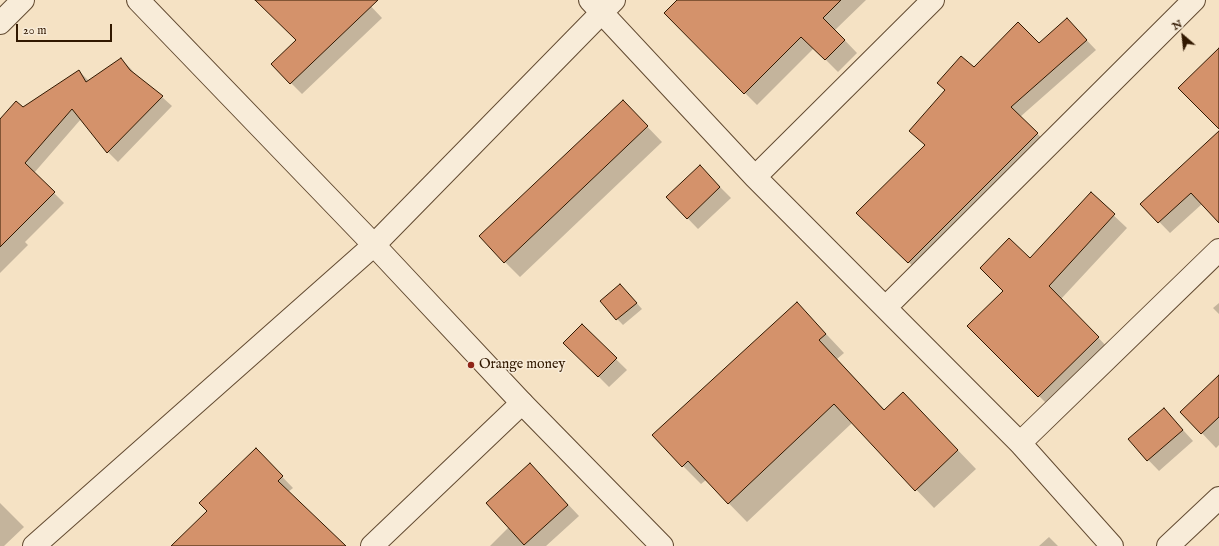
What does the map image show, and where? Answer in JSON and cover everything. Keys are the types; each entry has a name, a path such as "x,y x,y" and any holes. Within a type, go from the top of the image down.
{"street":[{"path":"0,23 23,0"},
{"path":"138,0 374,245 522,403 662,546"},
{"path":"755,177 933,0"},
{"path":"886,307 1194,0"},
{"path":"34,546 374,245 602,4 755,177 1020,443 1112,546"},
{"path":"1020,443 1219,250"},
{"path":"372,546 522,403"},
{"path":"1168,546 1219,499"}],"building":[{"path":"255,0 378,0 290,84 271,64 296,40"},
{"path":"677,0 841,0 823,18 845,40 825,60 801,37 744,94 664,13"},
{"path":"1067,18 1087,40 1011,107 1038,133 908,263 856,213 925,145 909,131 945,90 937,83 961,56 974,67 1018,22 1039,43"},
{"path":"1219,48 1219,129 1178,88"},
{"path":"121,58 130,70 163,96 107,153 72,109 25,163 55,192 0,247 0,119 16,101 23,107 79,70 86,82"},
{"path":"623,100 648,126 504,263 479,236"},
{"path":"1219,131 1219,223 1191,193 1158,223 1140,204"},
{"path":"700,165 720,187 687,219 666,197"},
{"path":"1091,192 1115,214 1049,286 1099,337 1038,397 967,326 1003,291 980,268 1009,238 1030,258"},
{"path":"620,284 637,303 616,320 600,301"},
{"path":"797,302 826,334 819,340 884,410 903,392 958,450 915,491 834,404 728,504 688,461 682,467 652,435"},
{"path":"582,324 617,358 598,377 563,343"},
{"path":"1219,375 1219,417 1201,434 1180,412"},
{"path":"1164,408 1183,430 1147,461 1128,439"},
{"path":"256,448 283,476 278,481 346,546 171,546 207,511 199,503"},
{"path":"530,463 568,505 524,545 486,503"}],"place":[{"name":"Orange money","path":"471,365"}]}
